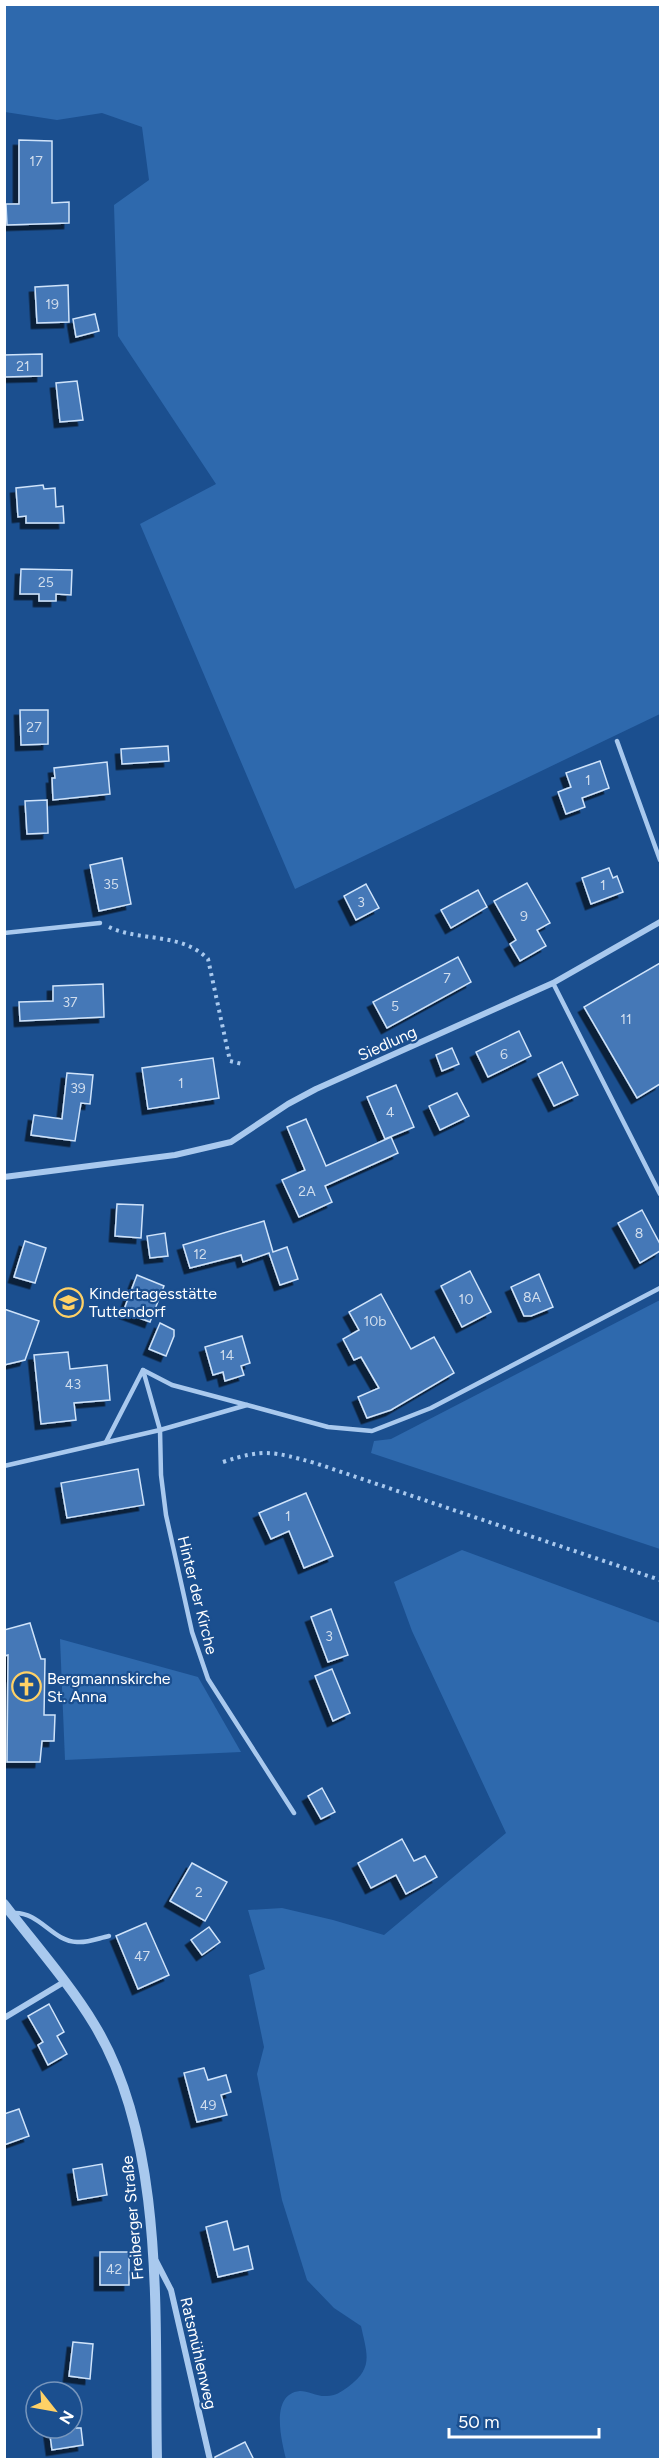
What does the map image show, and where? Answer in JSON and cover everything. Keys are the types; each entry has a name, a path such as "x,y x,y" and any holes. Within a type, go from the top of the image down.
{"street":[{"name":"Siedlung","path":"4,1177 175,1155 231,1142 288,1104 316,1089 553,983 660,922"},
{"name":"Freiberger Straße","path":"8,1909 94,2024 116,2067 142,2149 153,2256 157,2460"},
{"path":"4,2018 63,1982"},
{"name":"Ratsmühlenweg","path":"153,2256 171,2290 210,2460"}],"lane":[{"path":"617,741 660,860"},
{"path":"4,933 100,923"},
{"path":"553,983 660,1194"},
{"path":"143,1370 172,1385 247,1406 328,1427 372,1431 431,1408 660,1288"},
{"path":"143,1370 160,1430"},
{"path":"106,1442 143,1370"},
{"path":"4,1466 160,1430 247,1406"},
{"name":"Hinter der Kirche","path":"160,1430 161,1475 166,1515 192,1632 208,1679 294,1813"},
{"path":"8,1909 33,1916 55,1934 74,1942 85,1942 109,1936"}],"path":[{"path":"100,923 119,932 166,939 198,950 208,959 230,1061 242,1064"},
{"path":"223,1462 254,1452 273,1452 315,1462 660,1580"}],"shaded area":[{"path":"4,5 660,5 660,714 295,889 140,524 216,484 118,336 114,205 149,180 142,127 102,113 57,120 5,112"},
{"path":"660,1300 660,1549 371,1453 374,1441 391,1439"},
{"path":"462,1550 660,1623 660,2459 286,2459 284,2451 280,2420 284,2400 290,2394 300,2391 324,2396 340,2392 362,2373 366,2353 361,2326 334,2308 307,2280 282,2200 257,2074 264,2047 249,1975 265,1969 248,1910 282,1908 384,1935 506,1833 412,1631 394,1582"},
{"path":"60,1639 198,1677 241,1752 65,1760"}],"building":[{"path":"19,140 52,141 52,203 69,202 69,223 7,225 6,204 19,204"},
{"path":"68,285 69,322 37,323 35,287"},
{"path":"95,314 99,331 76,337 73,319"},
{"path":"42,354 42,376 4,377 4,355"},
{"path":"77,381 83,420 60,422 56,383"},
{"path":"43,485 44,489 55,488 56,507 63,506 64,523 26,523 26,516 18,517 16,488"},
{"path":"21,569 72,570 71,595 56,594 56,601 39,601 39,594 20,594"},
{"path":"20,710 48,710 48,744 21,745"},
{"path":"168,746 169,761 122,764 121,749"},
{"path":"600,761 609,788 582,798 585,807 566,814 558,792 571,787 566,773"},
{"path":"107,762 110,794 53,800 54,768"},
{"path":"47,800 48,833 27,834 25,801"},
{"path":"122,858 131,904 99,911 90,865"},
{"path":"609,868 613,878 617,876 623,892 591,904 582,878"},
{"path":"527,883 550,923 537,930 546,946 520,961 510,944 516,940 494,901"},
{"path":"366,884 379,908 356,920 344,896"},
{"path":"478,890 487,907 451,928 441,910"},
{"path":"458,957 471,982 387,1028 373,1002"},
{"path":"660,963 660,1084 637,1098 584,1007"},
{"path":"103,984 104,1017 20,1021 19,1002 53,1001 53,986"},
{"path":"519,1031 531,1056 488,1077 476,1052"},
{"path":"452,1048 459,1064 442,1071 436,1055"},
{"path":"213,1058 219,1098 148,1109 142,1068"},
{"path":"562,1062 578,1095 554,1106 538,1074"},
{"path":"67,1073 93,1075 90,1104 81,1103 75,1141 31,1135 34,1115 62,1119"},
{"path":"396,1085 414,1127 385,1139 367,1097"},
{"path":"457,1093 469,1116 440,1130 429,1106"},
{"path":"306,1119 326,1166 391,1137 398,1153 325,1186 332,1202 299,1217 282,1180 305,1170 287,1127"},
{"path":"117,1204 143,1205 141,1238 115,1236"},
{"path":"642,1210 660,1244 660,1251 640,1263 618,1223"},
{"path":"264,1221 273,1252 287,1247 298,1279 280,1285 269,1253 243,1262 241,1255 190,1268 183,1245"},
{"path":"165,1233 168,1256 150,1258 147,1236"},
{"path":"25,1241 46,1248 35,1283 14,1277"},
{"path":"470,1271 491,1312 462,1327 441,1286"},
{"path":"539,1274 553,1307 531,1316 524,1316 511,1287"},
{"path":"137,1275 164,1286 150,1322 123,1312"},
{"path":"381,1294 411,1349 434,1337 454,1373 391,1410 367,1418 358,1397 379,1388 361,1357 354,1360 343,1339 359,1330 349,1312"},
{"path":"4,1309 39,1321 25,1360 4,1365"},
{"path":"160,1323 174,1330 166,1356 149,1349"},
{"path":"242,1336 250,1363 241,1366 244,1375 225,1381 223,1372 213,1375 205,1347"},
{"path":"68,1352 70,1369 107,1365 110,1400 74,1403 76,1420 41,1424 34,1355"},
{"path":"138,1469 144,1505 67,1518 61,1483"},
{"path":"306,1493 333,1556 304,1568 289,1531 271,1539 259,1513"},
{"path":"331,1609 348,1655 328,1662 311,1617"},
{"name":"Bergmannskirche St. Anna","path":"30,1623 41,1659 45,1659 44,1715 55,1715 54,1741 42,1741 40,1762 7,1762 8,1655 4,1656 4,1630"},
{"path":"332,1669 350,1713 333,1721 315,1676"},
{"path":"322,1788 335,1812 321,1819 308,1796"},
{"path":"402,1839 414,1861 425,1856 437,1877 406,1894 396,1875 371,1888 358,1863"},
{"path":"192,1863 227,1882 205,1921 170,1901"},
{"path":"146,1923 169,1975 138,1989 116,1936"},
{"path":"209,1927 220,1942 202,1955 191,1940"},
{"path":"49,2004 64,2032 57,2036 67,2054 48,2065 38,2045 43,2042 28,2016"},
{"path":"204,2068 208,2080 226,2075 231,2092 221,2095 227,2115 197,2122 184,2073"},
{"path":"19,2109 29,2136 4,2145 4,2114"},
{"path":"102,2164 107,2195 78,2200 73,2169"},
{"path":"227,2221 234,2250 248,2246 253,2269 218,2277 206,2227"},
{"path":"100,2252 129,2252 129,2285 100,2285"},
{"path":"73,2342 93,2344 90,2379 69,2376"},
{"path":"51,2440 82,2440 83,2445 52,2450"},
{"path":"245,2442 254,2460 215,2460 215,2457"}],"place":[{"name":"Kindertagesstätte Tuttendorf","path":"68,1302"},
{"name":"Bergmannskirche St. Anna","path":"26,1687"}]}
